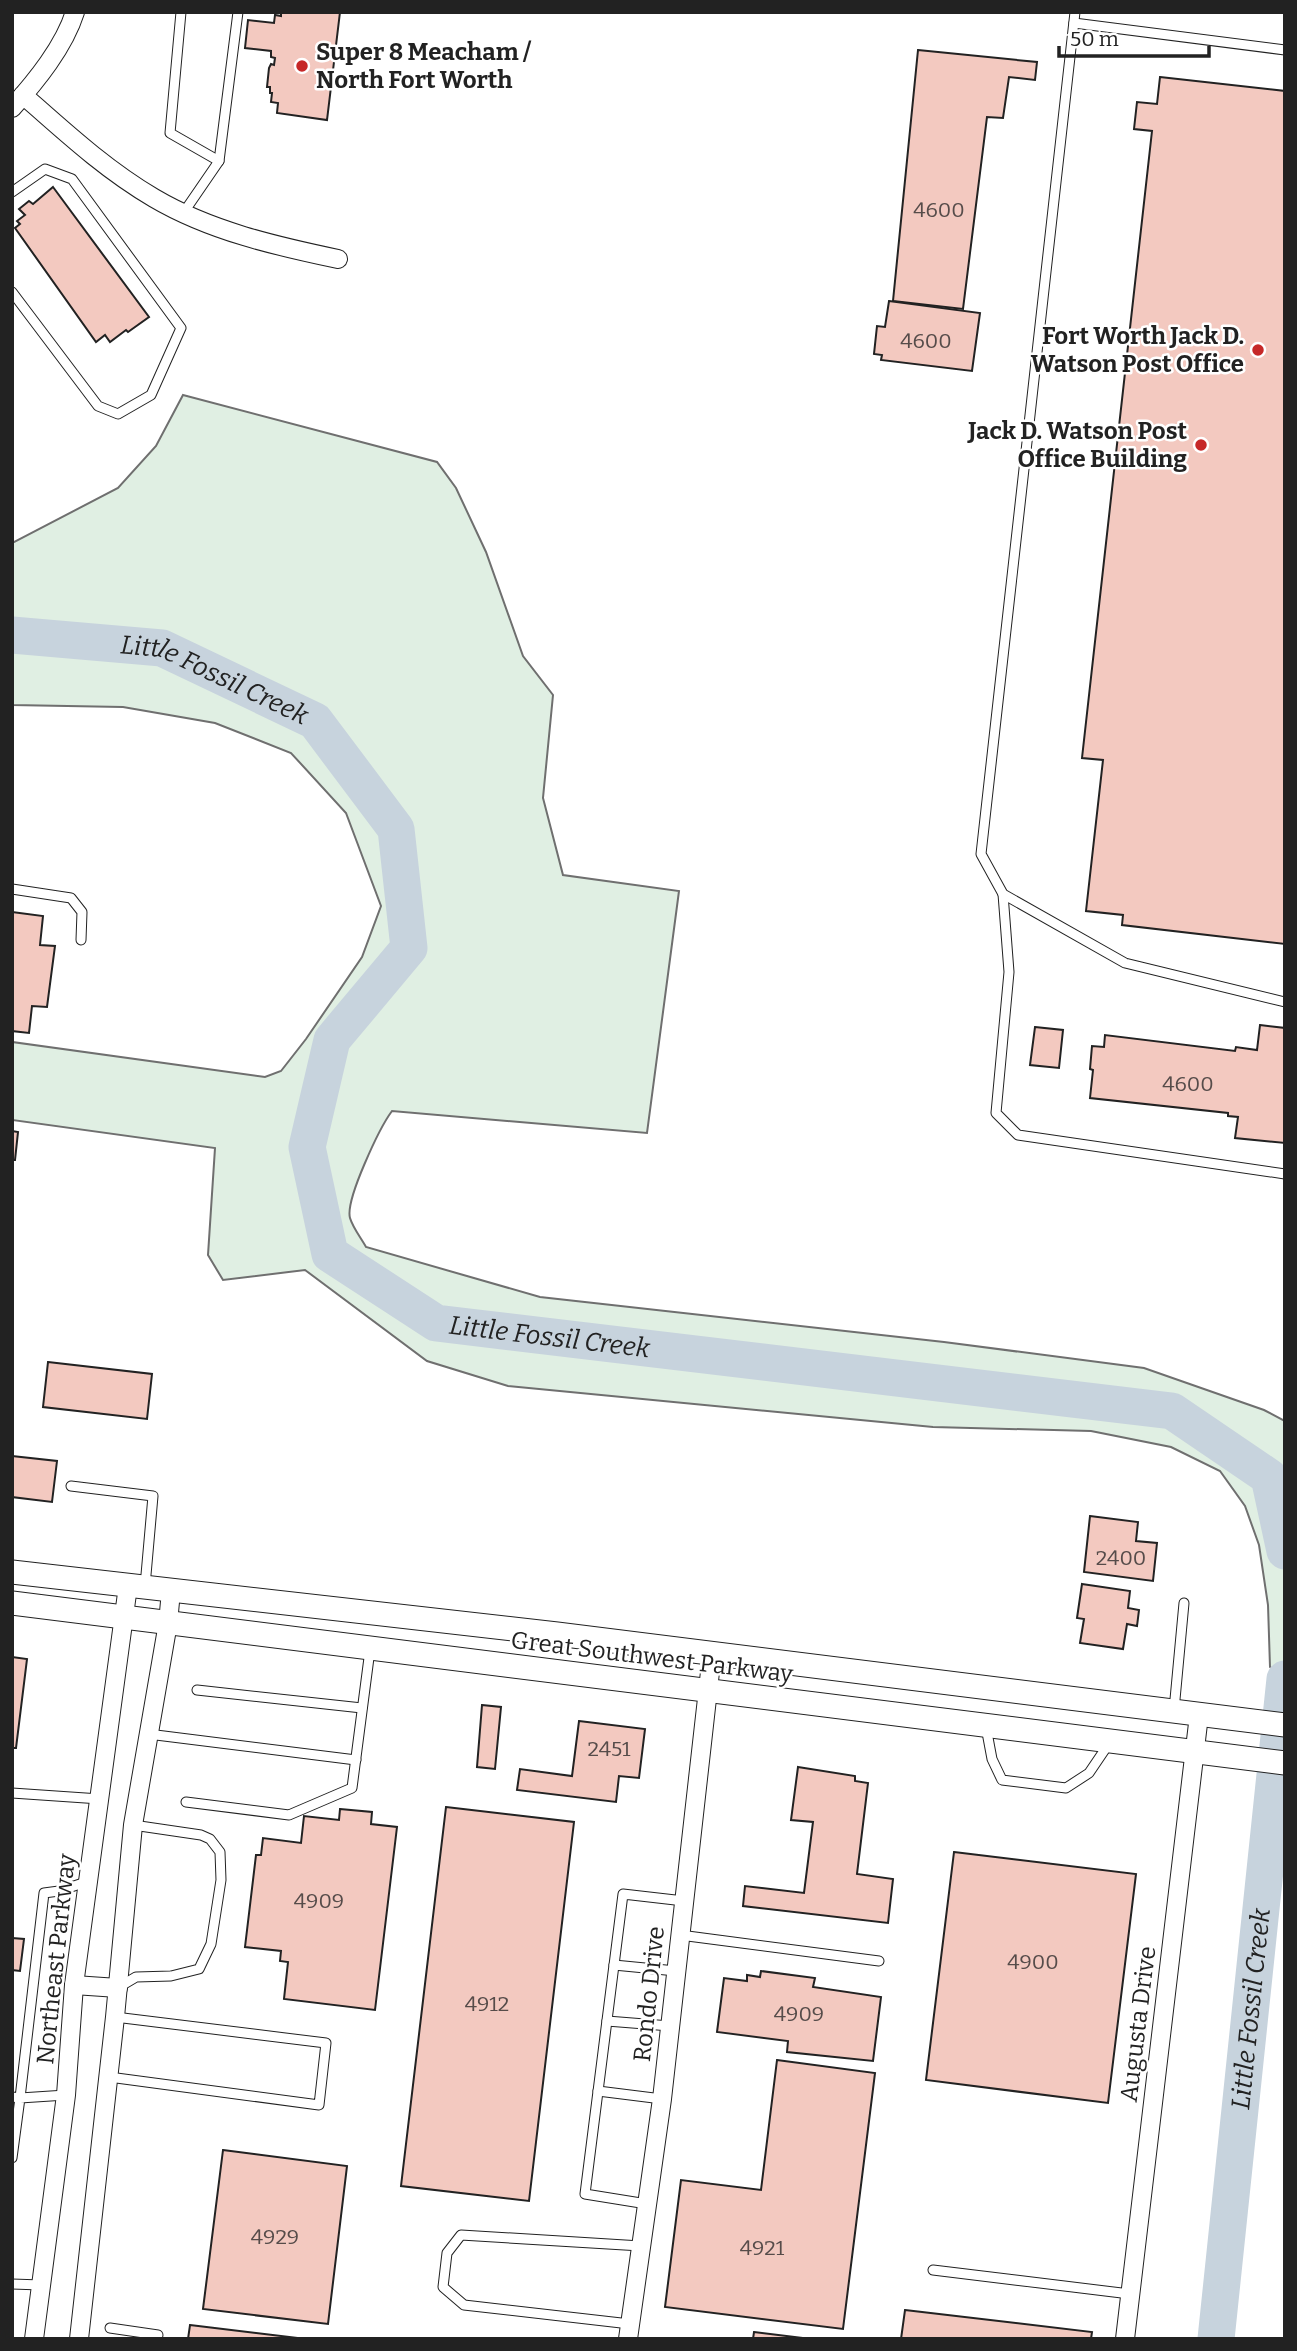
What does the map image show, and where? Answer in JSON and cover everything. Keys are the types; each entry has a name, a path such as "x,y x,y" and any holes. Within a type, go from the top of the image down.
{"street":[{"path":"75,12 55,51 16,97 86,151 155,199 213,225 271,244 338,259"},
{"name":"Great Southwest Parkway","path":"12,1572 557,1634 1285,1725"},
{"name":"Northeast Parkway","path":"34,2339 66,2095 74,1985 125,1617 136,1587"},
{"path":"79,2339 109,2077 133,1825 171,1591"},
{"name":"Great Southwest Parkway","path":"12,1603 1285,1763"},
{"name":"Rondo Drive","path":"629,2332 662,2099 712,1654"},
{"name":"Augusta Drive","path":"1125,2339 1208,1716"},
{"path":"74,1985 118,1988"}],"lane":[{"path":"181,12 170,133 219,162"},
{"path":"184,212 219,162 238,12"},
{"path":"1075,12 981,854 1003,894 1009,972 996,1114 1018,1135 1285,1174"},
{"path":"1074,23 1285,50"},
{"path":"12,192 45,169 72,178 181,328 151,394 118,414 98,406 12,292"},
{"path":"12,889 71,898 82,912 81,940"},
{"path":"1003,894 1125,963 1285,1002"},
{"path":"71,1486 153,1496 136,1587"},
{"path":"1174,1712 1184,1603"},
{"path":"186,1802 289,1815 352,1788 370,1648"},
{"path":"197,1690 362,1708"},
{"path":"985,1726 992,1759 1002,1780 1066,1788 1089,1773 1111,1741"},
{"path":"148,1734 356,1760"},
{"path":"12,1793 100,1799"},
{"path":"118,1988 136,1977 171,1976 199,1969 211,1944 221,1880 220,1852 210,1839 201,1835 133,1825"},
{"path":"12,2158 17,2077 44,1893 89,1881"},
{"path":"647,2204 585,2194 622,1894 684,1901"},
{"path":"680,1935 879,1961"},
{"path":"614,1965 676,1971"},
{"path":"109,2077 318,2105 326,2043 115,2017"},
{"path":"607,2021 670,2026"},
{"path":"598,2091 662,2099"},
{"path":"16,2097 66,2095"},
{"path":"629,2332 464,2305 443,2287 447,2253 461,2235 641,2246"},
{"path":"933,2270 1130,2294"},
{"path":"12,2284 41,2285"},
{"path":"110,2328 158,2335 157,2339"}],"green space":[{"path":"183,395 437,462 456,488 486,552 523,656 553,695 543,798 563,875 679,891 647,1133 392,1111 365,1164 350,1209 351,1222 366,1247 540,1297 944,1342 1144,1368 1264,1410 1285,1421 1285,1676 1270,1667 1268,1605 1259,1545 1245,1506 1220,1471 1171,1447 1091,1431 933,1427 508,1386 427,1361 305,1270 223,1280 208,1255 215,1148 12,1120 12,1042 265,1077 281,1071 362,957 381,906 346,813 291,753 215,723 123,707 12,705 12,543 118,488 156,446"}],"building":[{"name":"Super 8 Meacham / North Fort Worth","path":"281,12 340,12 327,120 277,113 278,103 271,102 272,93 270,87 267,87 269,68 271,64 274,65 275,58 271,57 271,51 245,48 248,20 274,23 275,15 281,16"},
{"path":"918,50 1037,62 1035,80 1009,77 1003,118 987,117 963,309 893,301"},
{"name":"Jack D. Watson Post Office Building","path":"1160,77 1285,91 1285,944 1122,925 1123,915 1086,911 1103,760 1082,758 1152,131 1134,129 1137,102 1157,104"},
{"path":"53,187 149,317 110,342 105,335 96,342 15,228 20,224 17,221 25,215 19,209 29,201 33,204"},
{"path":"889,301 980,313 972,371 881,360 882,355 874,354 877,326 885,327"},
{"path":"12,912 43,916 40,945 55,946 47,1007 32,1006 29,1033 12,1031"},
{"path":"1260,1025 1285,1028 1285,1143 1235,1138 1238,1117 1228,1116 1228,1113 1090,1098 1092,1046 1104,1047 1105,1035 1235,1051 1236,1047 1257,1050"},
{"path":"1035,1027 1063,1030 1059,1068 1030,1065"},
{"path":"12,1131 18,1132 15,1160 12,1160"},
{"path":"48,1362 152,1374 147,1419 43,1407"},
{"path":"12,1456 57,1461 52,1502 12,1497"},
{"path":"1090,1516 1138,1522 1136,1541 1157,1543 1153,1581 1084,1572"},
{"path":"1082,1584 1130,1591 1128,1608 1139,1610 1137,1626 1127,1624 1123,1649 1080,1643 1084,1619 1077,1618"},
{"path":"12,1657 27,1659 16,1748 12,1748"},
{"path":"482,1705 501,1707 495,1769 477,1767"},
{"path":"579,1721 645,1729 639,1778 619,1776 616,1802 517,1790 520,1769 572,1776"},
{"path":"798,1767 855,1776 855,1781 868,1783 857,1874 893,1879 888,1923 743,1906 745,1886 804,1893 813,1822 791,1820"},
{"path":"446,1807 574,1822 529,2201 401,2186"},
{"path":"340,1809 372,1812 371,1824 397,1827 375,2010 284,1999 288,1962 280,1961 281,1951 245,1947 256,1855 261,1855 263,1838 301,1843 304,1816 339,1820"},
{"path":"954,1852 1136,1874 1108,2103 926,2080"},
{"path":"12,1938 24,1939 20,1971 12,1970"},
{"path":"761,1971 815,1978 813,1987 881,1997 873,2061 787,2052 788,2041 717,2032 724,1978 747,1981 747,1975 760,1977"},
{"path":"777,2060 875,2073 843,2329 665,2307 681,2180 761,2190"},
{"path":"223,2150 347,2166 328,2324 203,2309"},
{"path":"905,2310 1092,2332 1091,2339 901,2339"},
{"path":"190,2325 306,2339 188,2339"},
{"path":"754,2332 811,2339 753,2339"}],"waterway":[{"name":"Little Fossil Creek","path":"12,635 162,648 315,721 396,829 409,948 332,1040 307,1147 330,1254 436,1323 1172,1411 1269,1477 1285,1551"},
{"name":"Little Fossil Creek","path":"1216,2339 1285,1679"}],"place":[{"name":"Super 8 Meacham / North Fort Worth","path":"302,66"},
{"name":"Fort Worth Jack D. Watson Post Office","path":"1258,350"},
{"name":"Jack D. Watson Post Office Building","path":"1201,445"}]}
